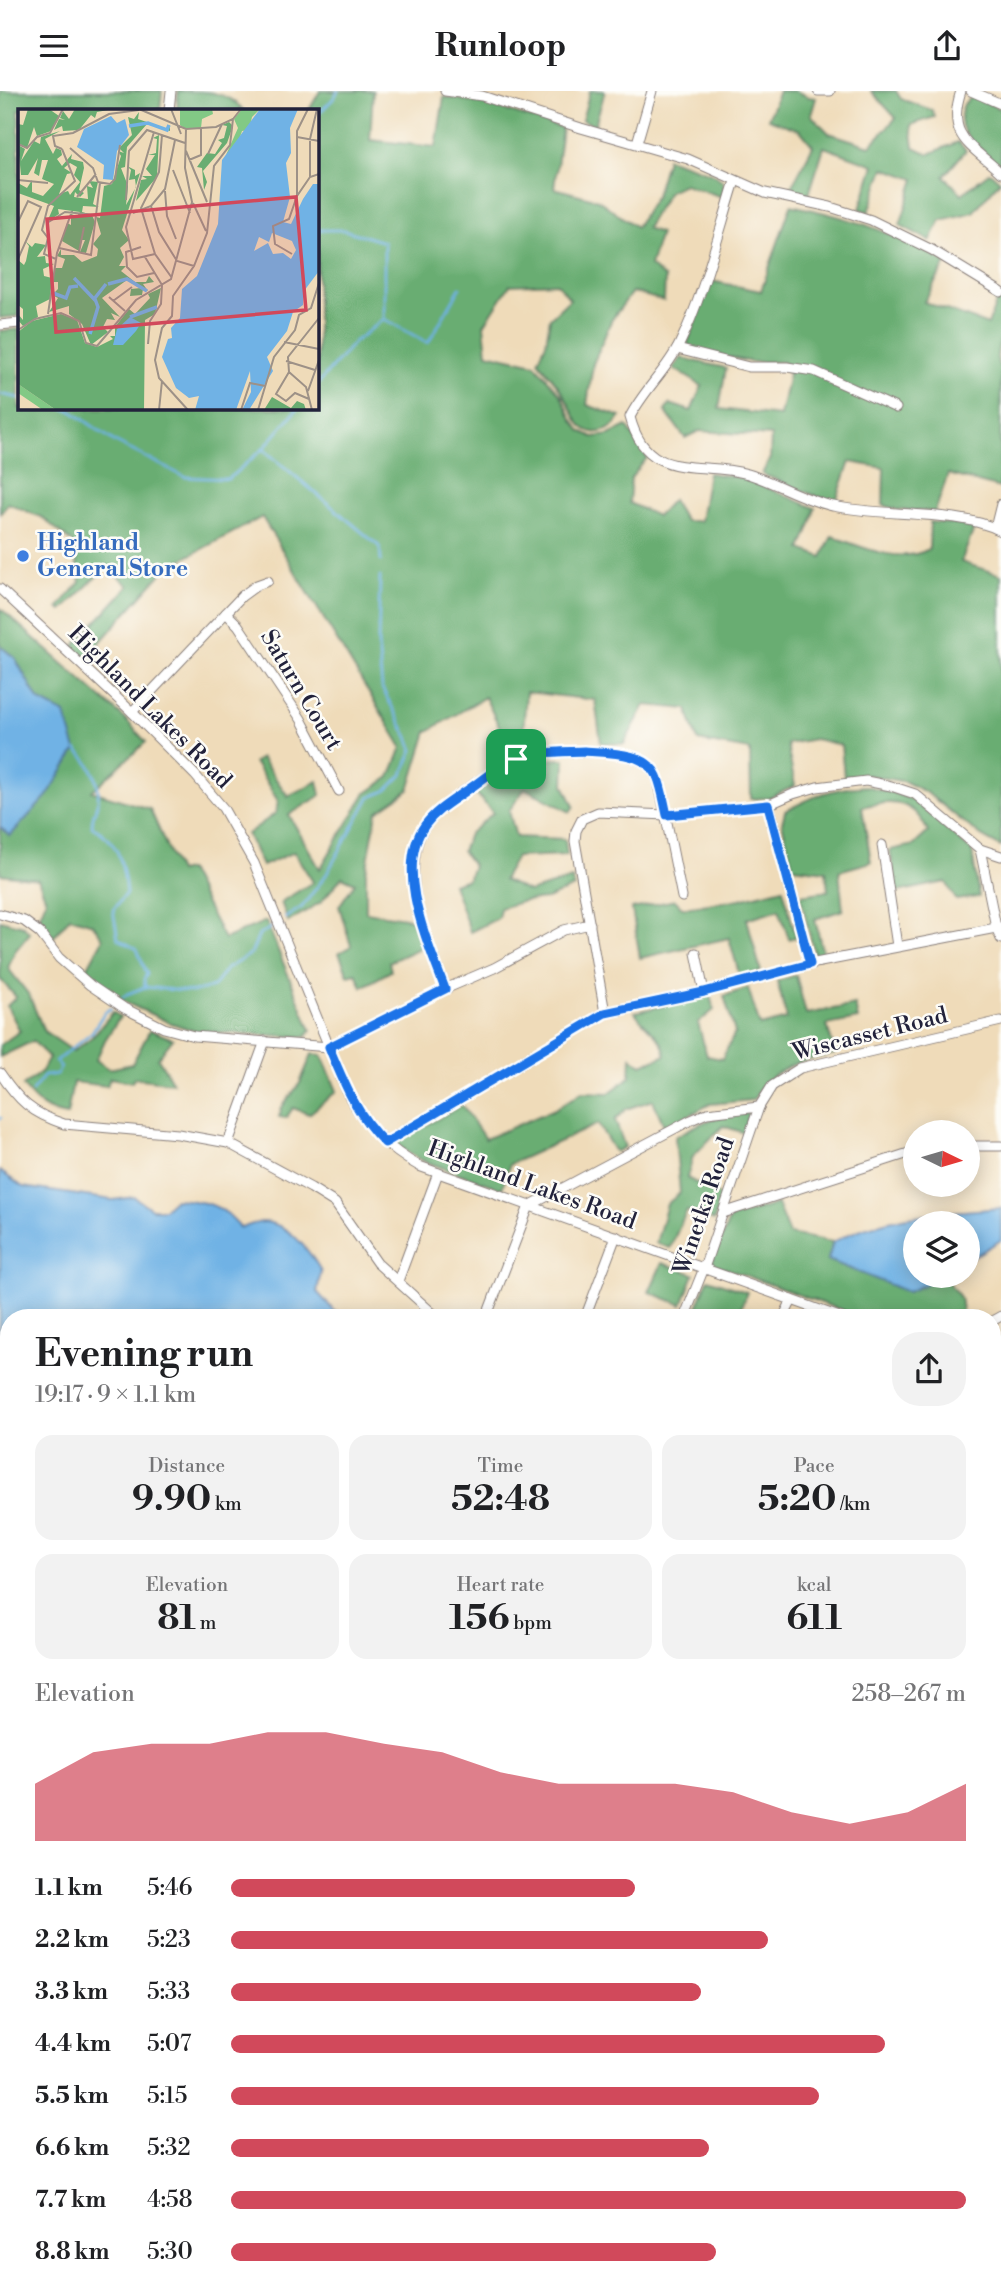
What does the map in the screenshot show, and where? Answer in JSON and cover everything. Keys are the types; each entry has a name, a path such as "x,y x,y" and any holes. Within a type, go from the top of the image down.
{"street":[{"path":"169,109 171,91"},
{"path":"445,91 482,96 637,143 688,159 765,193 830,207 891,228 949,259 1001,292"},
{"path":"637,143 652,91"},
{"path":"818,91 830,91"},
{"path":"961,91 955,110 959,134 1001,173"},
{"path":"971,91 1001,104"},
{"path":"735,181 698,298 677,349 646,389 630,417 633,430 650,454 662,461 689,467 747,474 833,507 968,521 998,530 1001,504"},
{"path":"0,324 18,323"},
{"path":"677,349 749,367 787,367 814,371 896,408"},
{"path":"132,712 242,596 268,581"},
{"name":"Highland Lakes Road","path":"0,589 132,712 195,775 223,809 254,863 357,1111 385,1143 419,1166 817,1309"},
{"name":"Saturn Court","path":"226,613 238,625 301,719 339,791"},
{"path":"445,989 417,910 413,885 418,841 423,828 443,807 516,759 584,751 624,755 648,764 657,775 682,897"},
{"path":"605,1013 575,841 582,819 593,813 606,811 667,815 768,805 793,794 838,783 866,781 915,794 980,849 1001,856"},
{"path":"768,805 810,964"},
{"path":"882,845 897,946"},
{"path":"980,849 1001,939"},
{"path":"0,913 24,921 40,933 59,958 90,985 124,1008 164,1028 194,1036 329,1047 445,989 494,968 564,930 590,924"},
{"path":"385,1143 605,1013 704,992 810,964 998,927"},
{"path":"696,953 704,992"},
{"name":"Wiscasset Road","path":"759,1107 772,1086 800,1068 1001,1021"},
{"path":"228,1143 265,1041"},
{"path":"0,1073 17,1098 56,1122 190,1135 228,1143 311,1188 335,1203 377,1263 428,1309"},
{"path":"489,1309 528,1206 707,1113 759,1107"},
{"name":"Winetka Road","path":"688,1309 759,1107"},
{"path":"980,1146 1001,1146"},
{"path":"723,1213 903,1155"},
{"path":"398,1281 438,1173"},
{"path":"589,1309 617,1237"},
{"path":"788,1309 792,1300"}],"green space":[{"path":"0,91 162,91 160,109 18,109 18,316 0,318"},
{"path":"178,91 207,92 223,96 242,109 177,109"},
{"path":"320,91 373,91 370,140 436,147 444,97 478,102 562,128 554,188 598,200 636,227 656,195 667,158 711,173 723,181 722,197 684,184 669,191 646,228 660,233 650,266 665,278 664,301 632,292 611,321 593,364 587,405 621,417 612,427 593,432 582,426 559,387 538,361 546,343 550,318 570,299 557,283 510,285 484,325 487,353 535,364 561,395 581,431 593,437 609,435 627,426 647,458 631,478 629,503 657,516 672,500 685,521 700,521 708,473 743,478 815,508 801,549 822,557 832,536 881,553 906,555 929,549 930,522 963,525 974,529 961,562 1001,575 1001,847 981,836 927,793 906,782 868,775 844,777 841,745 815,739 787,744 795,786 769,798 751,799 750,750 698,741 687,709 645,705 624,744 601,743 595,700 526,692 522,748 511,751 485,697 427,732 409,790 377,812 366,872 366,912 411,919 422,947 389,962 391,971 362,987 356,973 348,975 339,953 351,946 339,906 355,883 342,877 321,902 288,922 281,902 313,882 294,852 262,866 247,834 276,813 278,801 254,762 261,758 288,796 318,781 321,795 289,815 320,869 365,794 390,777 402,747 262,517 166,568 86,658 73,647 129,586 107,566 62,611 58,608 80,582 73,543 43,518 8,503 0,514 0,331 18,329 18,409 318,409 318,109 310,109"},
{"path":"590,91 605,91 595,125 582,120"},
{"path":"779,91 795,91 816,98 811,115 829,133 870,146 896,118 871,91 896,91 901,99 932,110 935,117 911,125 914,147 929,154 958,142 966,150 944,176 962,194 990,172 1000,181 973,212 941,220 930,241 900,225 915,179 884,168 869,212 860,209 874,165 824,147 808,197 788,193 813,146 800,130 768,119"},
{"path":"972,97 1001,109 1001,167 964,131 962,109"},
{"path":"791,205 871,227 908,242 946,263 924,302 988,325 998,297 1001,299 1001,335 997,356 1001,369 1000,488 948,474 935,512 898,510 883,505 884,468 850,462 836,501 818,497 762,474 770,458 771,436 699,431 685,438 665,411 670,404 691,411 702,386 673,368 681,358 726,368 719,409 780,416 789,374 783,362 751,362 694,350 687,344 711,281 761,291"},
{"path":"0,608 125,719 146,742 92,791 150,809 178,872 188,870 224,939 266,921 311,1030 306,1037 195,1031 127,1003 95,982 85,972 103,939 93,924 70,917 53,938 38,920 46,900 38,879 0,874 0,827 10,835 65,714 38,700 15,658 0,646"},
{"path":"565,759 564,785 574,806 570,812 525,788 509,811 516,837 565,839 567,855 516,857 503,880 529,892 572,879 574,887 547,899 524,901 500,908 498,918 470,932 453,884 468,879 473,866 462,851 469,834 493,813 476,793 516,765"},
{"path":"865,786 913,800 972,851 979,897 956,900 946,882 897,892 890,850 914,845 928,832 916,813 909,808 893,803 862,807 871,862 839,871 843,910 815,919 823,954 815,957 800,895 828,891 826,871 793,867 782,823 785,811 823,794"},
{"path":"783,888 796,937 789,939 779,909 747,919 761,972 740,977 729,938 640,958 632,909 675,900 683,908 740,899"},
{"path":"0,920 23,926 30,933 15,951 8,968 29,995 44,1031 73,1051 92,1037 113,1012 120,1017 96,1060 109,1069 132,1064 150,1030 173,1039 158,1058 173,1083 134,1078 132,1082 110,1078 107,1086 73,1082 67,1115 47,1109 37,1101 23,1086 42,1071 49,1058 33,1041 0,1057 0,1045 20,1031 7,1006 16,997 0,979"},
{"path":"796,975 806,1014 855,1005 858,1019 827,1025 835,1054 788,1067 769,1080 753,1100 710,1104 665,1128 653,1100 626,1109 615,1120 625,1147 615,1152 598,1124 510,1164 502,1189 421,1160 398,1146 398,1141 462,1105 485,1139 555,1109 582,1092 609,1093 630,1077 631,1057 642,1065 666,1055 661,1042 635,1012 710,996 714,1010 698,1023 707,1056 722,1059 735,1033 724,996 748,988 760,1026 787,1019 777,981"},
{"path":"312,1054 322,1055 337,1091 309,1114 293,1108 286,1118 279,1117 282,1107 300,1083"},
{"path":"749,1113 744,1133 723,1126 693,1156 687,1178 721,1196 714,1221 687,1210 670,1248 656,1243 667,1204 680,1193 675,1137 710,1120"},
{"path":"777,1204 789,1234 833,1242 828,1260 908,1292 917,1288 953,1288 960,1297 962,1309 838,1309 711,1263 730,1218"},
{"path":"662,1263 694,1274 682,1305 649,1292"},
{"path":"708,1279 747,1292 740,1309 696,1309"}],"water":[{"path":"0,646 15,658 38,700 65,714 76,750 47,796 10,836 0,827"},
{"path":"0,1171 23,1187 113,1200 134,1197 152,1209 164,1209 175,1199 194,1201 220,1208 240,1228 262,1222 272,1223 297,1239 316,1263 321,1271 317,1292 333,1309 0,1309"},
{"path":"1001,1208 1001,1240 980,1253 980,1211 962,1211"},
{"path":"903,1218 903,1288 917,1288 908,1292 828,1260 833,1242 853,1232"}],"waterway":[{"path":"318,114 338,91"},
{"path":"318,230 344,230 384,242 384,319"},
{"path":"318,384 353,343 384,319 428,343 460,288"},
{"path":"0,394 18,398"},
{"path":"66,409 115,442 185,477 228,479 263,449"},
{"path":"297,409 263,449 380,547 381,561"},
{"path":"285,918 302,907 326,875 369,798 387,790 402,775 413,750 382,688 378,643 380,577"},
{"path":"76,750 90,766 98,786 92,827 109,839 121,863 126,893 113,910 118,939 137,949 147,974 144,979 145,987"},
{"path":"122,998 145,987 192,992 213,987 226,969 251,954 259,935 272,927"},
{"path":"32,1091 44,1076 57,1074 61,1067 56,1061 92,1032 104,1013 111,1008"}],"place":[{"name":"Highland General Store","path":"23,556"}],"route":[{"path":"584,751 636,758 648,764 657,775 667,815 768,805 810,964 704,992 605,1013 385,1143 357,1111 329,1047 445,989 417,910 413,885 418,841 423,828 443,807 516,759 584,751"}]}
